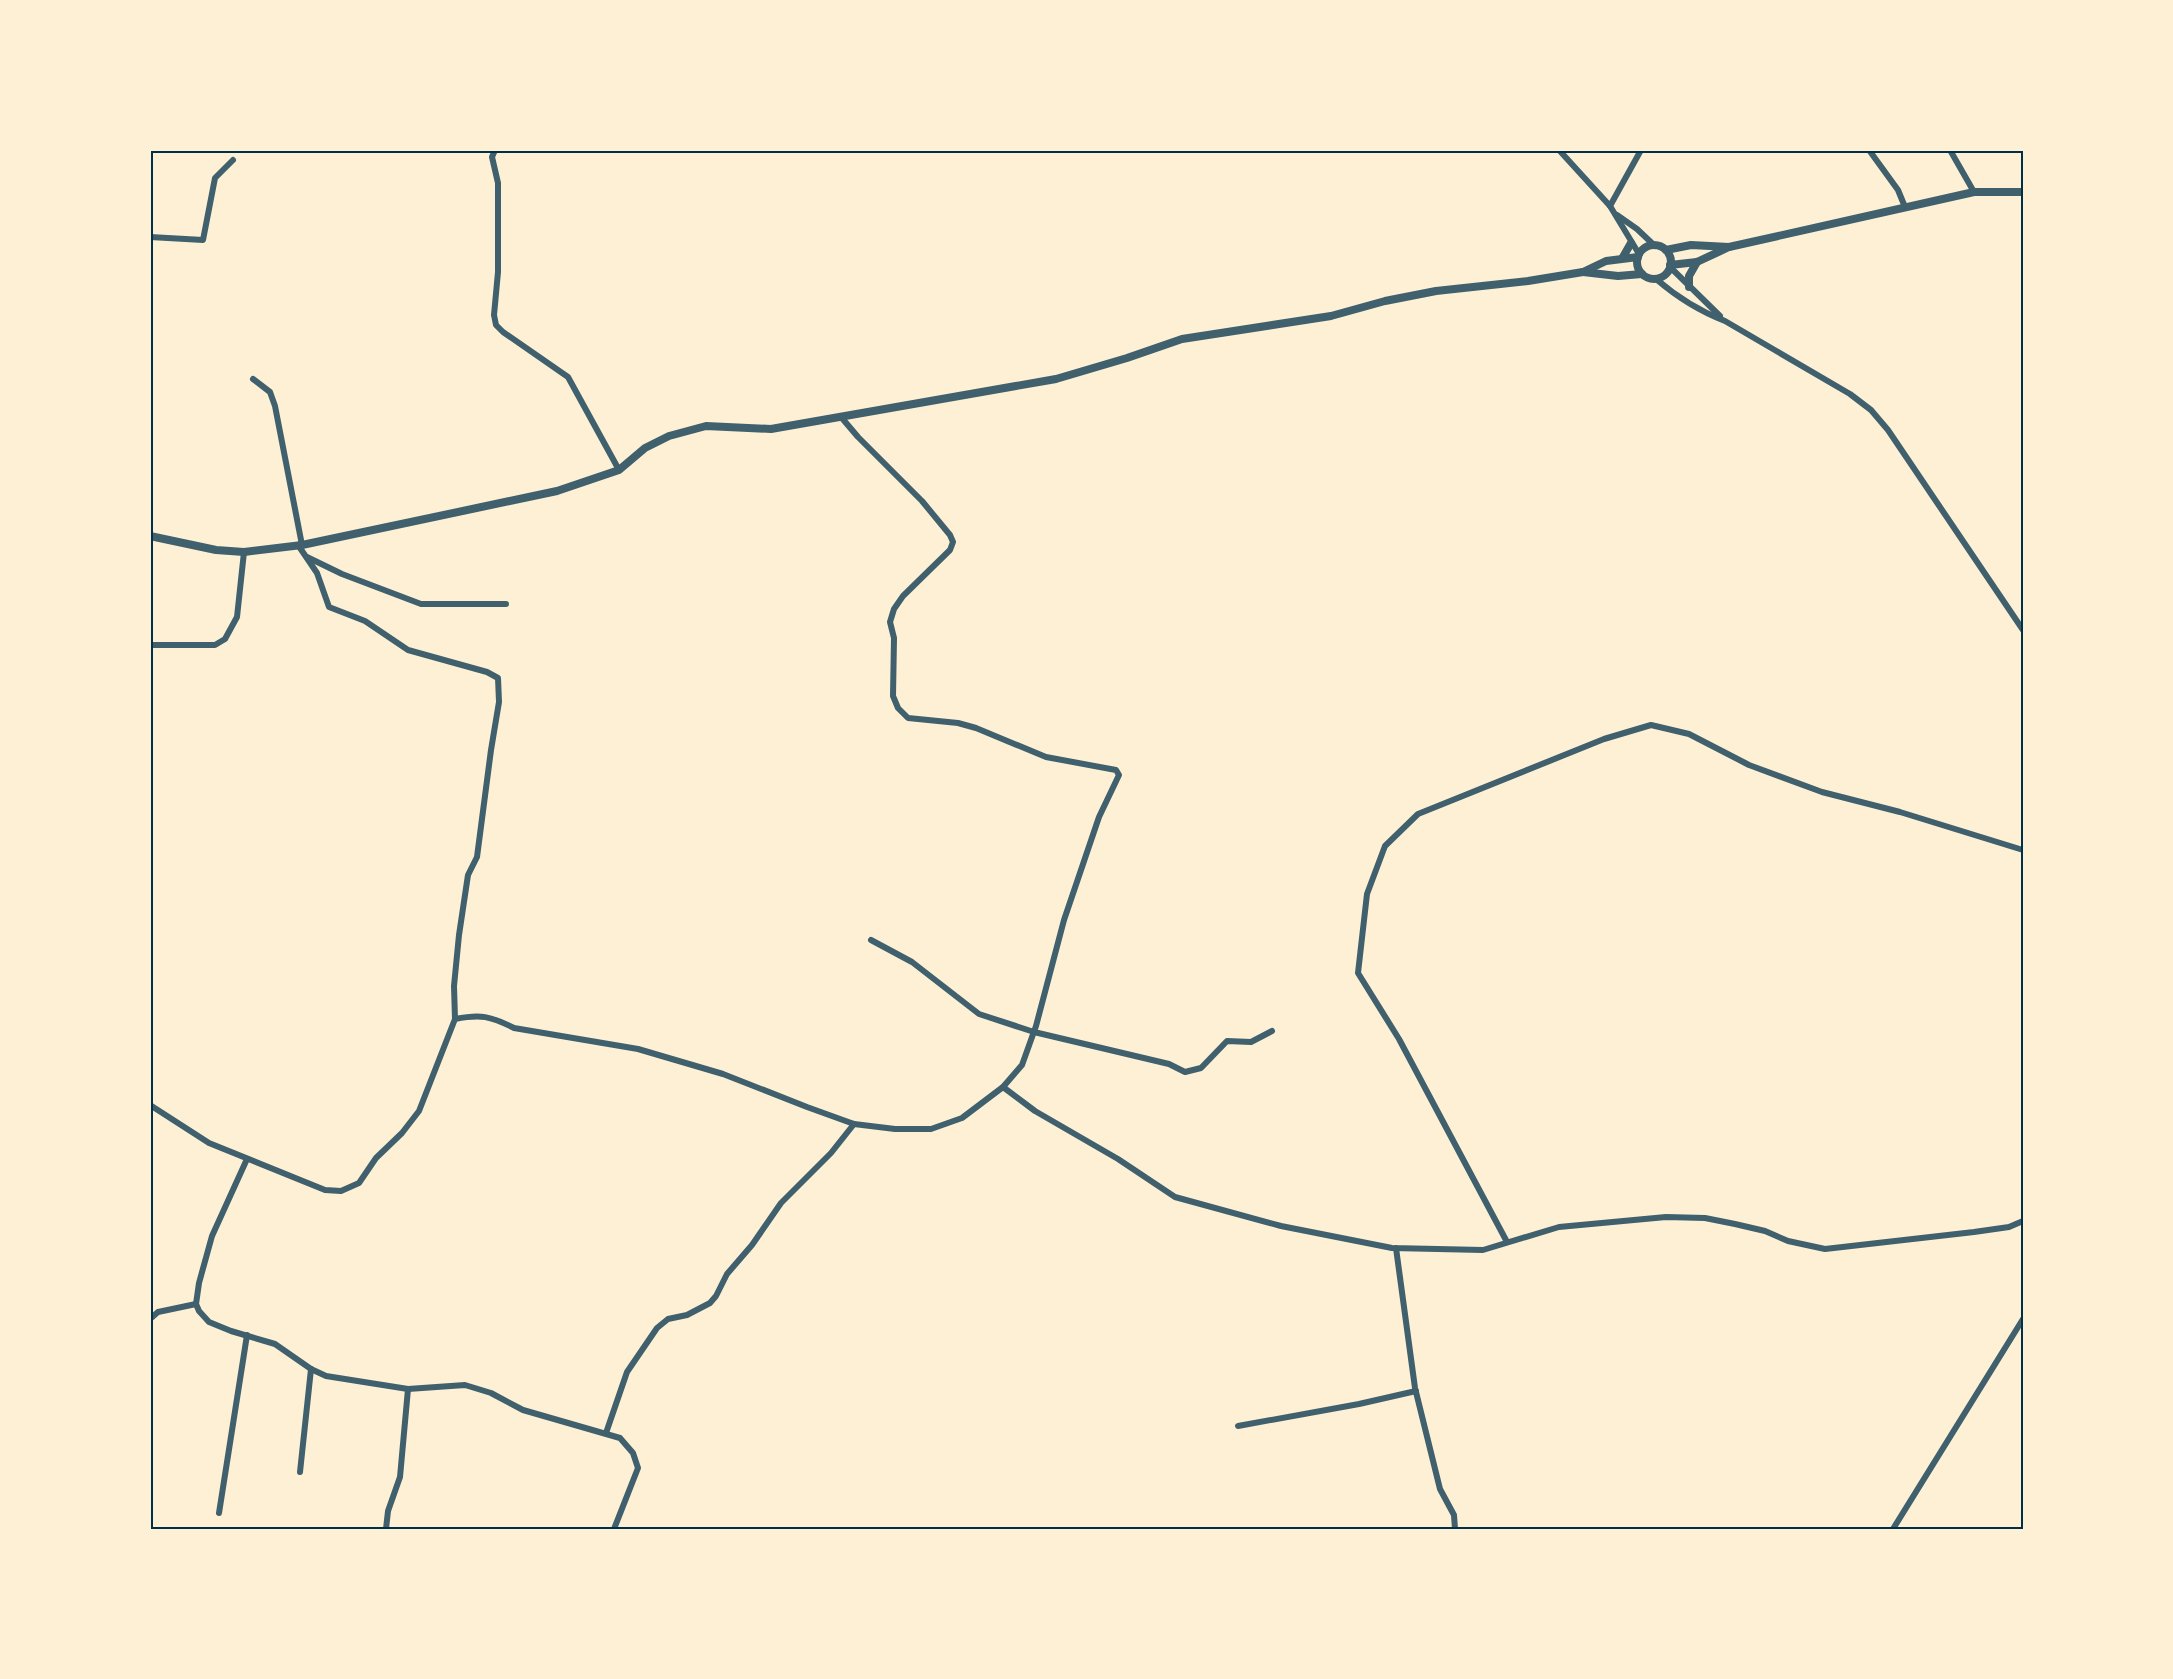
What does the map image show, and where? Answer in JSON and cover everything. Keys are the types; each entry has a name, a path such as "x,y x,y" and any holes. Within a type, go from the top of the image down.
{"street":[{"path":"495,150 492,157 498,183 498,273 494,315 496,325 502,332 568,377 620,470"},
{"path":"1559,150 1610,206 1638,256 1637,265 1642,274 1656,279 1681,299 1725,321 1850,394 1875,415 1888,430 2023,630"},
{"path":"1610,206 1641,150"},
{"path":"1869,150 1898,190 1905,207"},
{"path":"1950,150 1974,192"},
{"path":"150,237 204,240 214,178 233,160"},
{"path":"1670,266 1697,262 1729,247 1974,192 2023,192"},
{"path":"1616,215 1637,229 1655,246 1666,250 1691,245 1729,247"},
{"path":"1623,257 1631,243"},
{"path":"150,536 216,550 244,552 300,545 557,491 620,470 645,448 669,436 706,426 771,429 1056,379 1182,339 1331,316 1385,301 1436,291 1528,281 1582,272 1606,261 1638,256 1646,247 1655,246"},
{"path":"1656,279 1665,274 1670,266 1666,250"},
{"path":"1689,287 1689,276 1697,262"},
{"path":"1670,266 1725,321"},
{"path":"1582,272 1606,276 1642,274"},
{"path":"150,1106 209,1143 325,1190 341,1191 359,1183 376,1158 402,1133 419,1111 455,1019 454,986 459,935 468,875 477,857 491,750 500,702 498,678 487,672 408,650 365,621 329,607 317,573 300,545 275,406 270,392 253,379"},
{"path":"455,1019 476,1015 514,1028 638,1049 723,1074 854,1124 896,1129 932,1129 962,1118 1003,1087 1022,1065 1034,1032 1064,920 1099,817 1119,775 1116,770 1046,757 976,728 957,723 908,718 898,708 892,696 894,638 890,622 894,609 903,596 950,550 953,542 950,535 922,501 841,417"},
{"path":"150,645 214,645 225,639 237,617 244,552"},
{"path":"306,557 342,574 421,604 506,604"},
{"path":"1507,1242 1399,1039 1358,973 1367,894 1385,846 1418,814 1604,739 1651,725 1689,734 1749,765 1822,792 1900,812 2023,850"},
{"path":"871,940 912,962 979,1014 1034,1032 1168,1064 1185,1072 1201,1068 1227,1041 1251,1042 1272,1031"},
{"path":"1003,1087 1035,1111 1118,1159 1175,1197 1281,1226 1396,1248 1483,1250 1559,1227 1666,1217 1704,1218 1735,1224 1765,1231 1788,1241 1825,1249 1974,1232 2008,1227 2023,1221"},
{"path":"606,1434 627,1372 657,1328 668,1319 687,1315 710,1303 716,1296 726,1274 752,1245 781,1203 831,1153 854,1124"},
{"path":"247,1159 212,1236 199,1283 196,1304 199,1311 210,1322 275,1344 311,1369 326,1376 408,1389 465,1385 491,1394 523,1410 620,1438 633,1453 638,1468 614,1529"},
{"path":"1396,1248 1416,1391 1440,1489 1454,1515 1455,1529"},
{"path":"150,1319 158,1312 196,1304"},
{"path":"1893,1529 2023,1319"},
{"path":"219,1513 247,1335"},
{"path":"300,1472 311,1369"},
{"path":"386,1529 388,1511 400,1477 408,1389"},
{"path":"1238,1426 1416,1391"}]}
